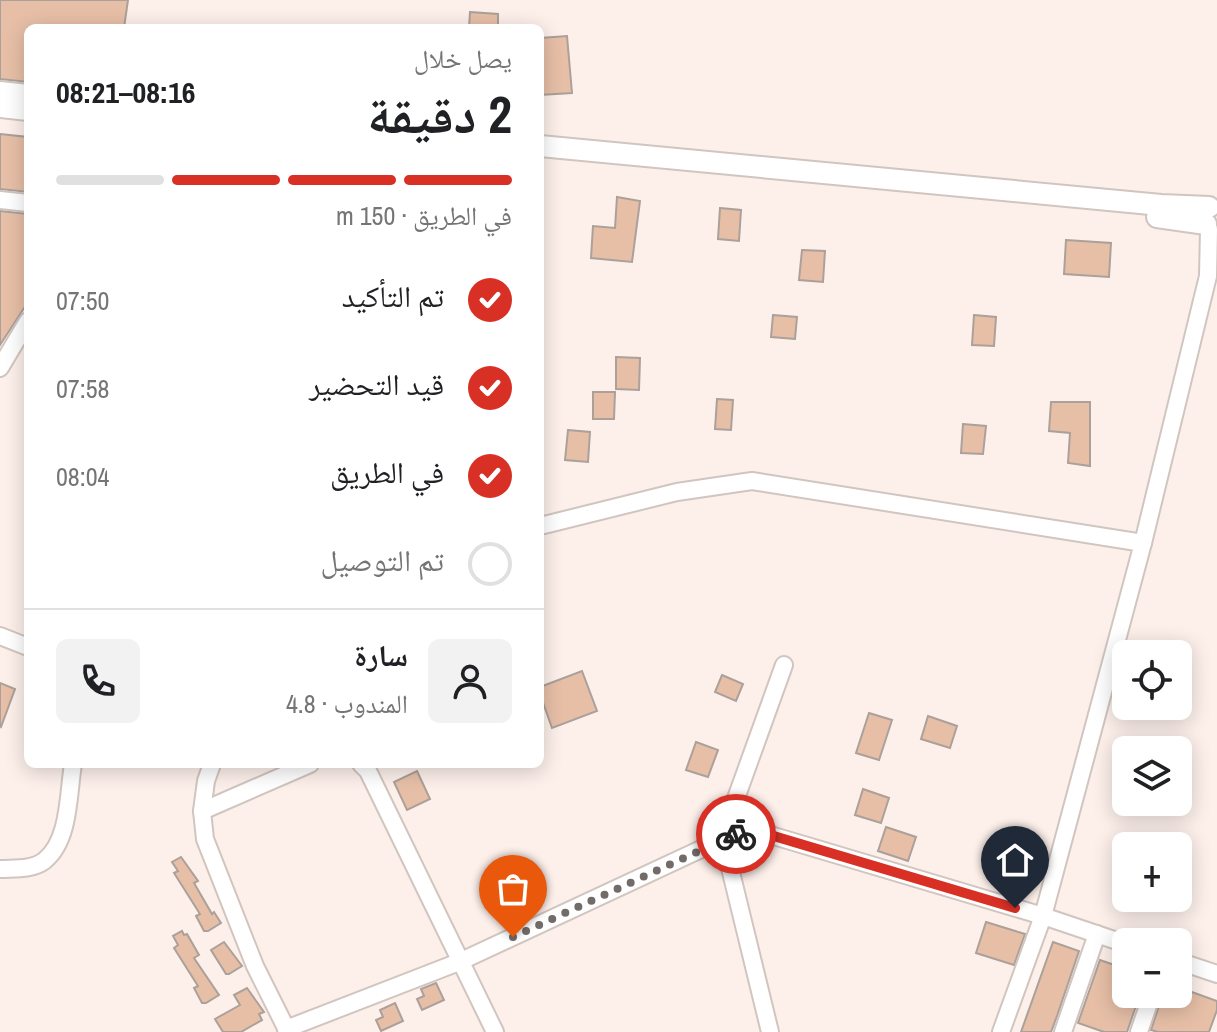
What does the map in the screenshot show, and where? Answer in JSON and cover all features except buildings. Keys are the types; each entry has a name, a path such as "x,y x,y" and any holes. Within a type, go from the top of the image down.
{"main road":[{"path":"0,92 24,95"},
{"path":"0,107 24,110"},
{"path":"544,146 1161,205 1212,219"},
{"path":"544,159 1212,219"}],"street":[{"path":"0,200 24,203"},
{"path":"1001,1032 1043,916 1143,543 1208,276 1212,219"},
{"path":"1208,276 1217,259"},
{"path":"0,368 24,328"},
{"path":"544,525 677,492 752,481 1143,543"},
{"path":"0,636 24,645"},
{"path":"770,1032 729,864 727,837 730,815 784,665"},
{"path":"0,869 27,868 43,862 55,849 62,835 72,768"},
{"path":"211,768 202,811 205,839 255,966 287,1031 459,962 727,837 747,832 767,834 1112,939"},
{"path":"202,811 301,768"},
{"path":"365,768 495,1032"},
{"path":"1063,1032 1097,934"},
{"path":"1192,966 1217,974"},
{"path":"1139,1032 1147,1008"}],"way so far":[{"path":"513,937 736,834"}],"route":[{"path":"736,834 767,834 1015,908"}]}
